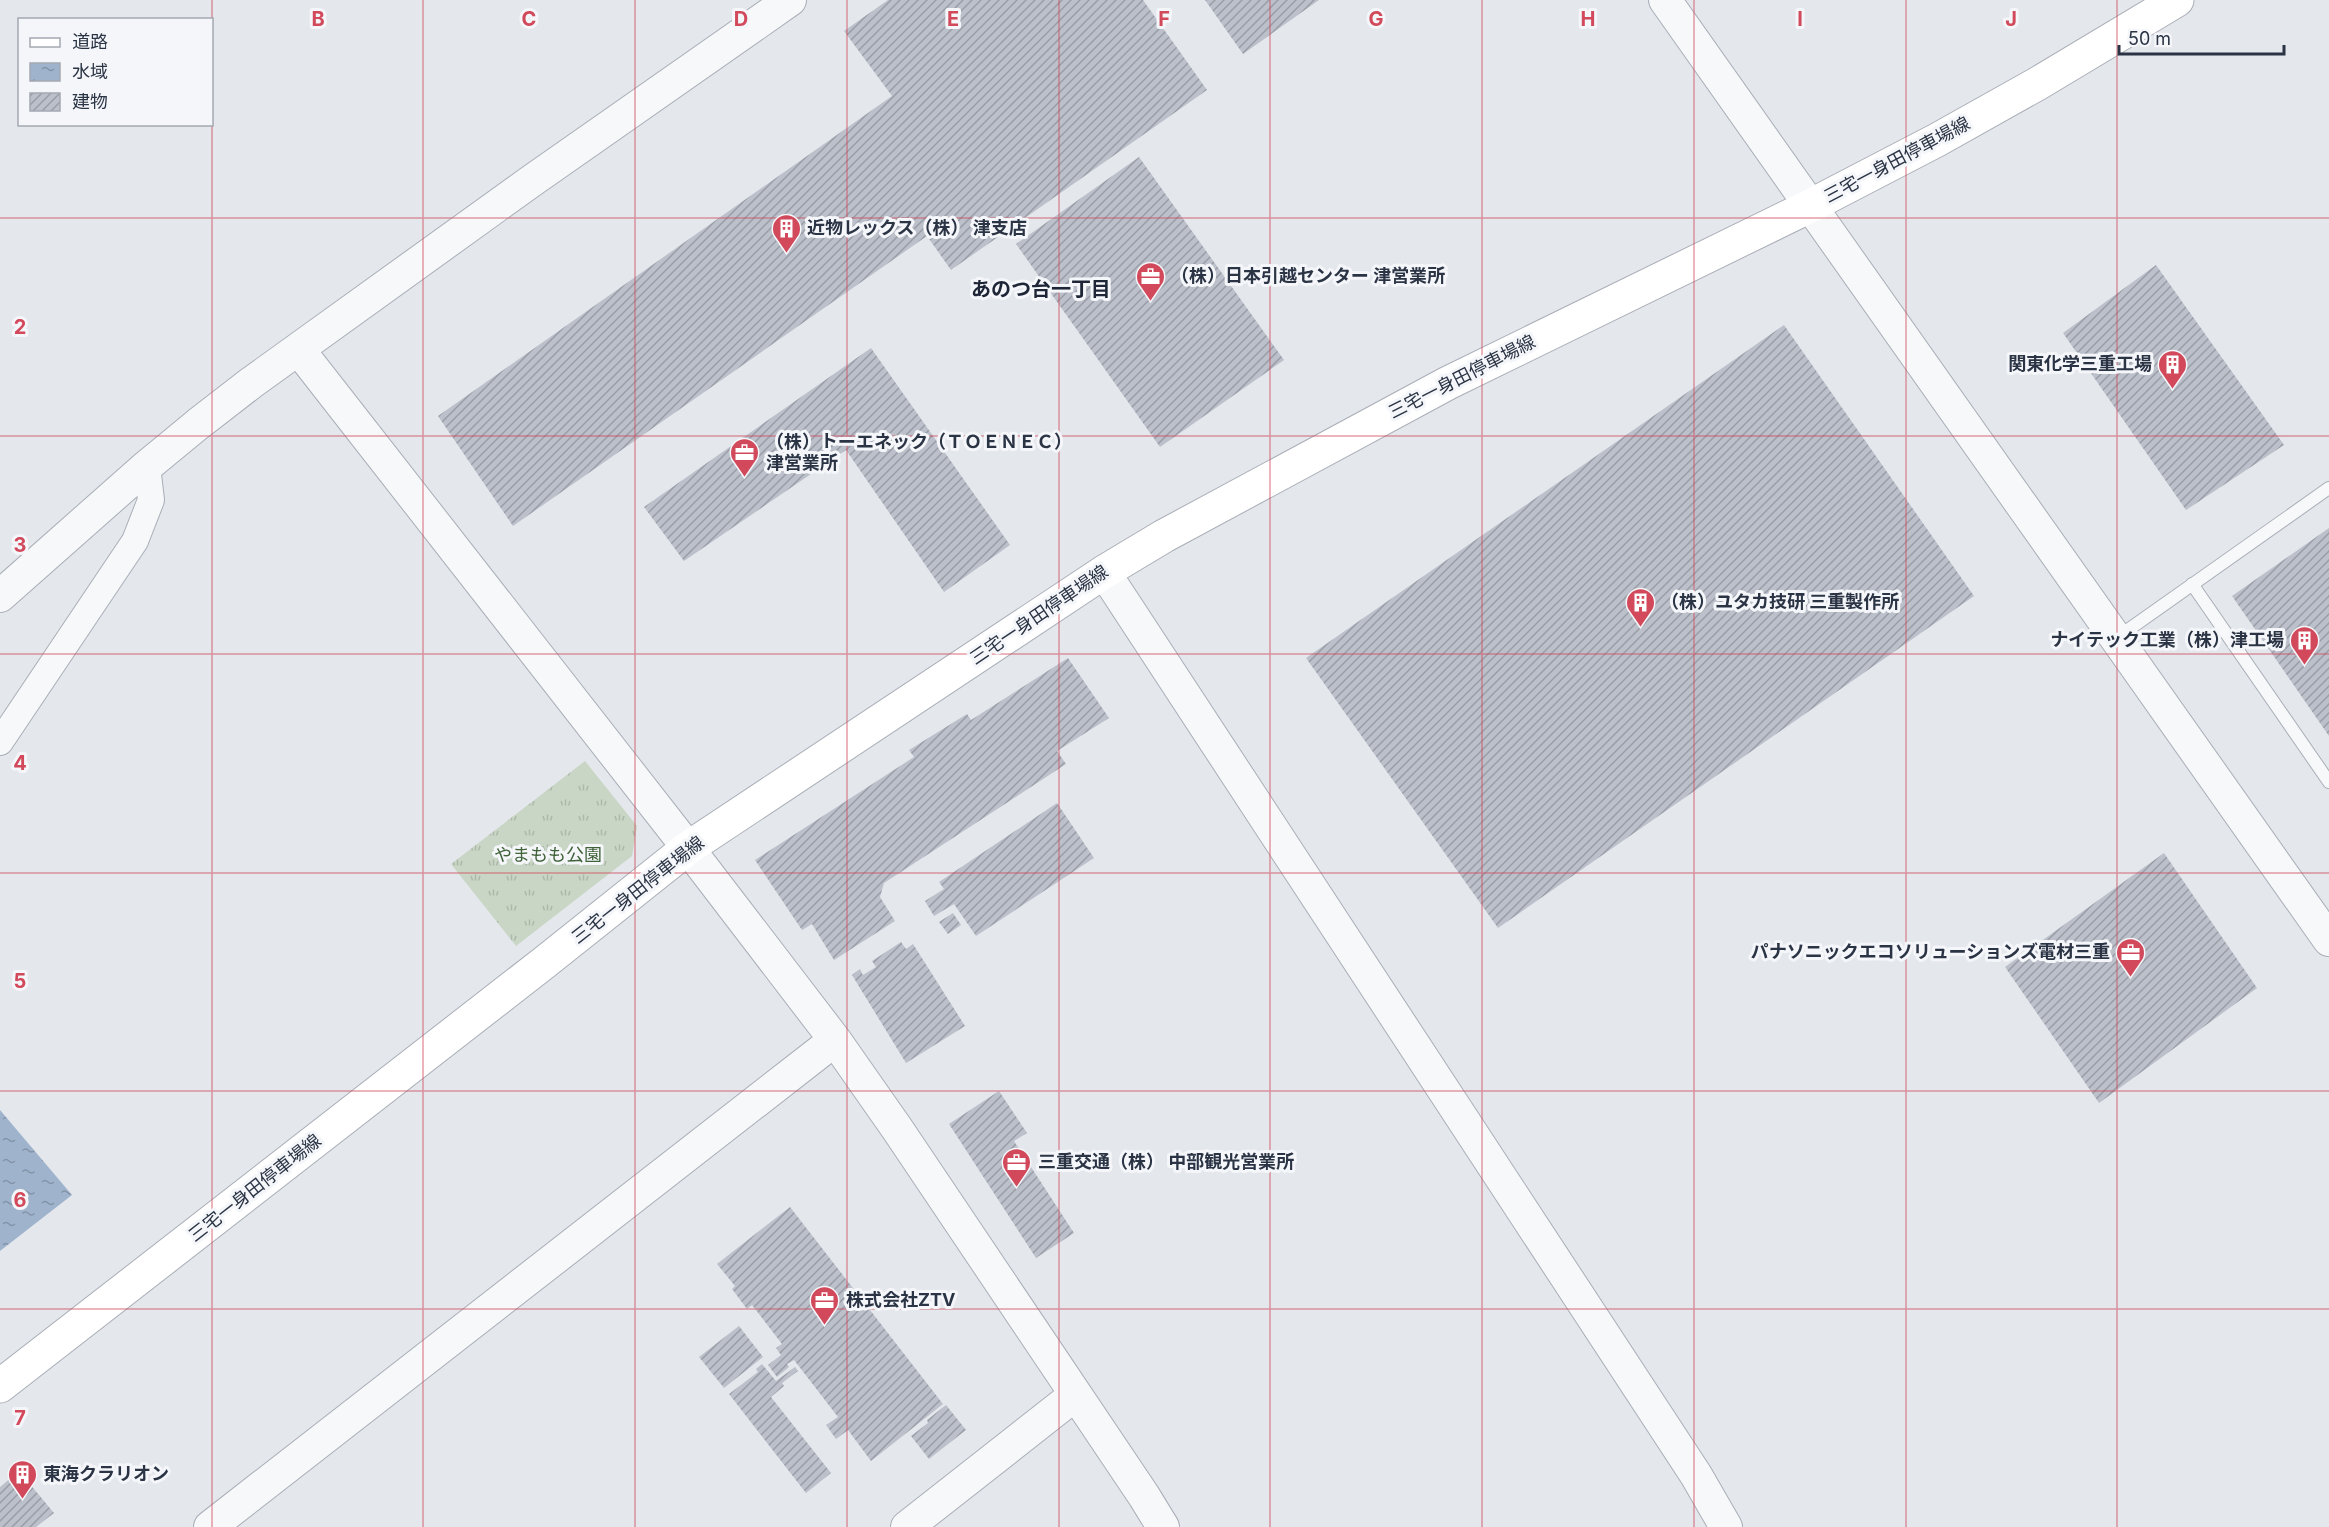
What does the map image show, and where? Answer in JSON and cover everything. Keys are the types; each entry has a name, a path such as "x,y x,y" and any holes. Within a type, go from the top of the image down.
{"main road":[{"name":"三宅一身田停車場線","path":"0,1386 688,848 1104,572 1164,536 1448,383 1810,206 1937,140 2027,90 2176,0"}],"street":[{"path":"0,596 147,466 215,410 530,182 790,0"},
{"path":"1665,0 2116,638 2322,924"},
{"path":"299,350 835,1040 898,1130 1163,1527"},
{"path":"0,742 135,541 151,500 147,466"},
{"path":"1104,572 1690,1465 1726,1527"},
{"path":"210,1527 835,1040"},
{"path":"907,1527 1075,1395"}],"lane":[{"path":"2116,638 2329,488"},
{"path":"2192,584 2329,782"}],"green space":[{"name":"やまもも公園","path":"585,761 637,826 632,856 516,946 451,864"}],"water":[{"path":"0,1110 72,1195 0,1251"}],"building":[{"name":"近物レックス（株） 津支店","path":"888,0 1143,0 1207,90 951,270 927,236 513,526 438,416 892,96 844,31"},
{"path":"1205,0 1319,0 1243,54"},
{"name":"（株）日本引越センター 津営業所","path":"1139,157 1284,360 1160,447 1016,244"},
{"name":"関東化学三重工場","path":"2156,265 2284,445 2186,510 2063,333"},
{"name":"（株）ユタカ技研 三重製作所","path":"1784,325 1974,596 1498,928 1306,658"},
{"name":"（株）トーエネック（ＴＯＥＮＥＣ） 津営業所","path":"871,348 1010,545 944,592 846,450 684,561 644,507"},
{"name":"ナイテック工業（株）津工場","path":"2329,528 2329,736 2232,596"},
{"path":"1068,658 1109,718 1057,751 1066,764 884,883 880,897 895,921 834,960 812,924 802,930 755,860 914,757 909,750 967,714 971,720"},
{"path":"1057,803 1094,858 976,936 954,904 934,916 925,901 944,889 939,882"},
{"name":"パナソニックエコソリューションズ電材三重","path":"2164,853 2257,988 2099,1103 2005,967"},
{"path":"953,913 961,925 948,934 939,922"},
{"path":"901,942 906,949 913,944 965,1026 906,1063 852,975 860,969 863,975 876,967 872,961"},
{"name":"三重交通（株） 中部観光営業所","path":"999,1091 1027,1133 1014,1141 1074,1233 1036,1258 949,1124"},
{"name":"株式会社ZTV","path":"790,1207 943,1404 871,1461 848,1430 836,1439 826,1425 838,1417 794,1360 787,1364 789,1367 777,1377 768,1365 781,1355 776,1348 782,1344 752,1305 747,1309 732,1289 735,1286 717,1264"},
{"path":"739,1326 763,1357 724,1388 699,1357"},
{"path":"762,1364 776,1381 795,1367 798,1371 782,1383 784,1386 771,1397 831,1473 806,1493 729,1394 758,1372 756,1369"},
{"path":"946,1405 966,1430 929,1459 911,1436"},
{"name":"東海クラリオン","path":"19,1471 54,1513 36,1527 0,1527 0,1487"}],"place":[{"name":"近物レックス（株） 津支店","path":"786,254"},
{"name":"（株）日本引越センター 津営業所","path":"1150,302"},
{"name":"関東化学三重工場","path":"2173,390"},
{"name":"（株）トーエネック（ＴＯＥＮＥＣ） 津営業所","path":"745,478"},
{"name":"（株）ユタカ技研 三重製作所","path":"1640,628"},
{"name":"ナイテック工業（株）津工場","path":"2305,666"},
{"name":"パナソニックエコソリューションズ電材三重","path":"2131,978"},
{"name":"三重交通（株） 中部観光営業所","path":"1017,1188"},
{"name":"株式会社ZTV","path":"825,1326"},
{"name":"東海クラリオン","path":"22,1500"}],"district":[{"name":"あのつ台一丁目","path":"1041,289"}]}
